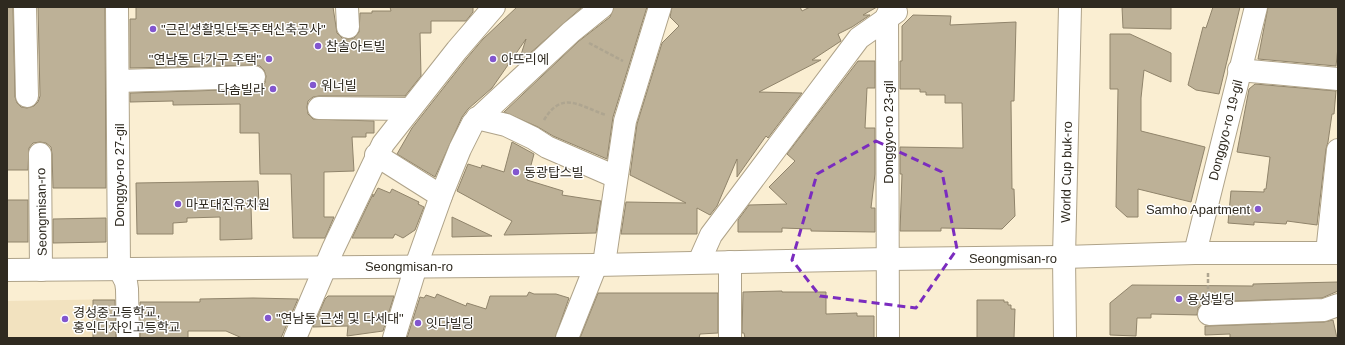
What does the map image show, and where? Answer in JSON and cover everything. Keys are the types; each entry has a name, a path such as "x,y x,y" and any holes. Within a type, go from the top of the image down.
{"street":[{"path":"25,7 27,96"},
{"name":"Donggyo-ro 27-gil","path":"117,7 119,268"},
{"path":"295,338 325,266 376,155 410,109 494,7"},
{"path":"394,338 416,266 441,196 460,149 477,118 571,32 602,7"},
{"path":"567,338 600,264 616,177 624,121 660,7"},
{"name":"World Cup buk-ro","path":"1065,338 1064,257 1070,7"},
{"name":"Donggyo-ro 19-gil","path":"1201,253 1239,70 1256,7"},
{"path":"700,262 711,235 859,38 894,10"},
{"name":"Donggyo-ro 23-gil","path":"888,338 888,259 894,10"},
{"path":"1239,70 1338,79"},
{"path":"118,81 254,77"},
{"path":"319,108 410,109"},
{"path":"477,118 506,125 533,138 547,147 616,177"},
{"name":"Seongmisan-ro","path":"7,270 600,264 1064,257 1201,253 1333,253 1338,150"},
{"name":"Seongmisan-ro","path":"40,154 42,270"},
{"path":"376,155 441,196"},
{"path":"730,262 730,338"},
{"path":"119,268 126,282 128,338"},
{"path":"1209,314 1251,314 1324,310 1338,305"}],"path":[{"path":"571,32 605,53 640,69"},
{"path":"533,138 550,110 557,104 567,101 624,121"},
{"path":"1201,253 1209,314"}],"highlighted area":[{"path":"876,141 942,172 957,249 916,308 820,296 792,260 817,174"}],"shaded area":[{"name":"경성중고등학교, 홍익디자인고등학교","path":"122,299 122,338 7,338 7,301"}],"building":[{"path":"7,7 13,7 15,97 17,103 21,107 27,108 34,106 38,102 40,96 38,7 105,7 106,188 53,188 51,147 46,143 33,143 29,148 28,170 7,170"},
{"path":"136,7 333,7 337,33 342,38 348,39 354,38 359,32 360,13 372,13 372,11 391,11 390,7 473,7 473,12 466,21 431,21 431,33 420,33 421,76 405,96 319,96 313,97 308,101 308,114 313,119 374,121 374,133 366,133 366,137 352,137 354,171 324,172 324,217 334,217 325,238 293,238 291,174 260,174 259,133 240,133 240,104 173,105 173,101 130,102 130,93 255,89 261,87 265,83 266,76 264,70 260,66 254,65 130,68 130,19 136,19"},
{"path":"517,7 582,7 518,64 526,39 492,88 468,109 462,117 435,177 397,154 412,128 467,58 483,39"},
{"path":"614,7 647,7 613,117 607,159 553,136 538,127 504,112 579,41 610,17"},
{"path":"672,7 800,7 802,11 810,7 877,7 863,15 870,15 838,34 841,41 812,60 821,60 759,92 802,93 768,138 766,136 737,177 737,159 717,206 710,215 697,208 697,234 621,234 626,202 686,203 630,175 637,124 662,43 679,26 670,17"},
{"path":"1122,7 1171,7 1171,29 1123,28"},
{"path":"1213,7 1240,7 1219,94 1196,90 1188,85 1203,27 1206,28"},
{"path":"1268,7 1338,7 1338,47 1336,66 1258,59"},
{"path":"913,15 951,16 950,25 1016,22 1014,101 1011,101 1012,189 1014,189 1015,216 1002,229 941,228 941,231 900,231 902,174 900,174 900,147 963,148 962,103 945,103 945,95 926,95 926,92 920,92 920,89 900,89 902,26"},
{"path":"1110,34 1130,34 1171,53 1171,82 1144,70 1141,98 1141,131 1205,147 1191,202 1138,189 1138,217 1127,217 1116,207 1118,89 1110,89"},
{"path":"858,61 875,61 875,88 867,88 865,128 875,128 875,174 871,208 875,208 875,232 811,231 811,229 782,228 782,232 738,232 738,220 749,205 787,204 769,187 795,161 787,154"},
{"path":"1255,84 1336,91 1334,114 1332,114 1326,149 1317,225 1287,221 1286,224 1254,222 1254,225 1228,223 1231,191 1264,192 1264,189 1266,189 1270,157 1237,152 1249,89"},
{"path":"512,142 534,154 527,180 563,191 562,195 601,201 596,233 504,235 512,221 457,191 468,164 481,168 482,165 504,172"},
{"name":"마포대진유치원","path":"258,181 259,206 251,206 252,239 220,240 220,217 187,218 187,222 173,223 173,234 137,234 136,183"},
{"path":"378,188 390,193 392,189 419,202 418,204 424,207 415,230 403,238 395,234 393,238 352,238 373,194 373,197"},
{"path":"7,200 28,200 28,242 7,242"},
{"path":"452,217 492,236 452,237"},
{"path":"106,218 106,242 53,243 53,219"},
{"path":"1338,282 1338,291 1322,298 1208,302 1203,303 1198,308 1197,315 1151,314 1151,318 1137,318 1136,336 1110,335 1110,303 1132,285 1253,286 1253,284"},
{"path":"529,292 534,294 556,294 569,298 555,338 407,338 420,297 424,298 426,295 435,298 437,294 466,306 467,303 486,309 490,296 527,296"},
{"path":"743,292 826,292 826,314 857,313 857,316 874,316 874,338 745,338 744,333 742,333"},
{"path":"598,293 718,293 718,333 700,334 699,338 580,338"},
{"path":"328,296 394,296 383,331 347,336 348,326 313,327 325,299"},
{"path":"200,299 298,299 281,338 242,338 226,331 188,331 188,338 140,338 140,302 200,302"},
{"path":"93,300 115,300 116,338 93,338"},
{"path":"977,300 1004,300 1004,302 1008,302 1008,305 1011,305 1011,309 1015,309 1014,338 977,338"},
{"path":"1333,320 1337,338 1230,338 1230,334 1205,335 1205,326 1324,322"}],"place":[{"name":"\"근린생활및단독주택신축공사\"","path":"153,29"},
{"name":"참솔아트빌","path":"318,46"},
{"name":"\"연남동 다가구 주택\"","path":"269,59"},
{"name":"아뜨리에","path":"493,59"},
{"name":"워너빌","path":"313,85"},
{"name":"다솜빌라","path":"273,89"},
{"name":"동광탑스빌","path":"516,172"},
{"name":"마포대진유치원","path":"178,204"},
{"name":"Samho Apartment","path":"1258,209"},
{"name":"용성빌딩","path":"1179,299"},
{"name":"\"연남동 근생 및 다세대\"","path":"268,318"},
{"name":"경성중고등학교, 홍익디자인고등학교","path":"65,319"},
{"name":"잇다빌딩","path":"418,323"}]}
